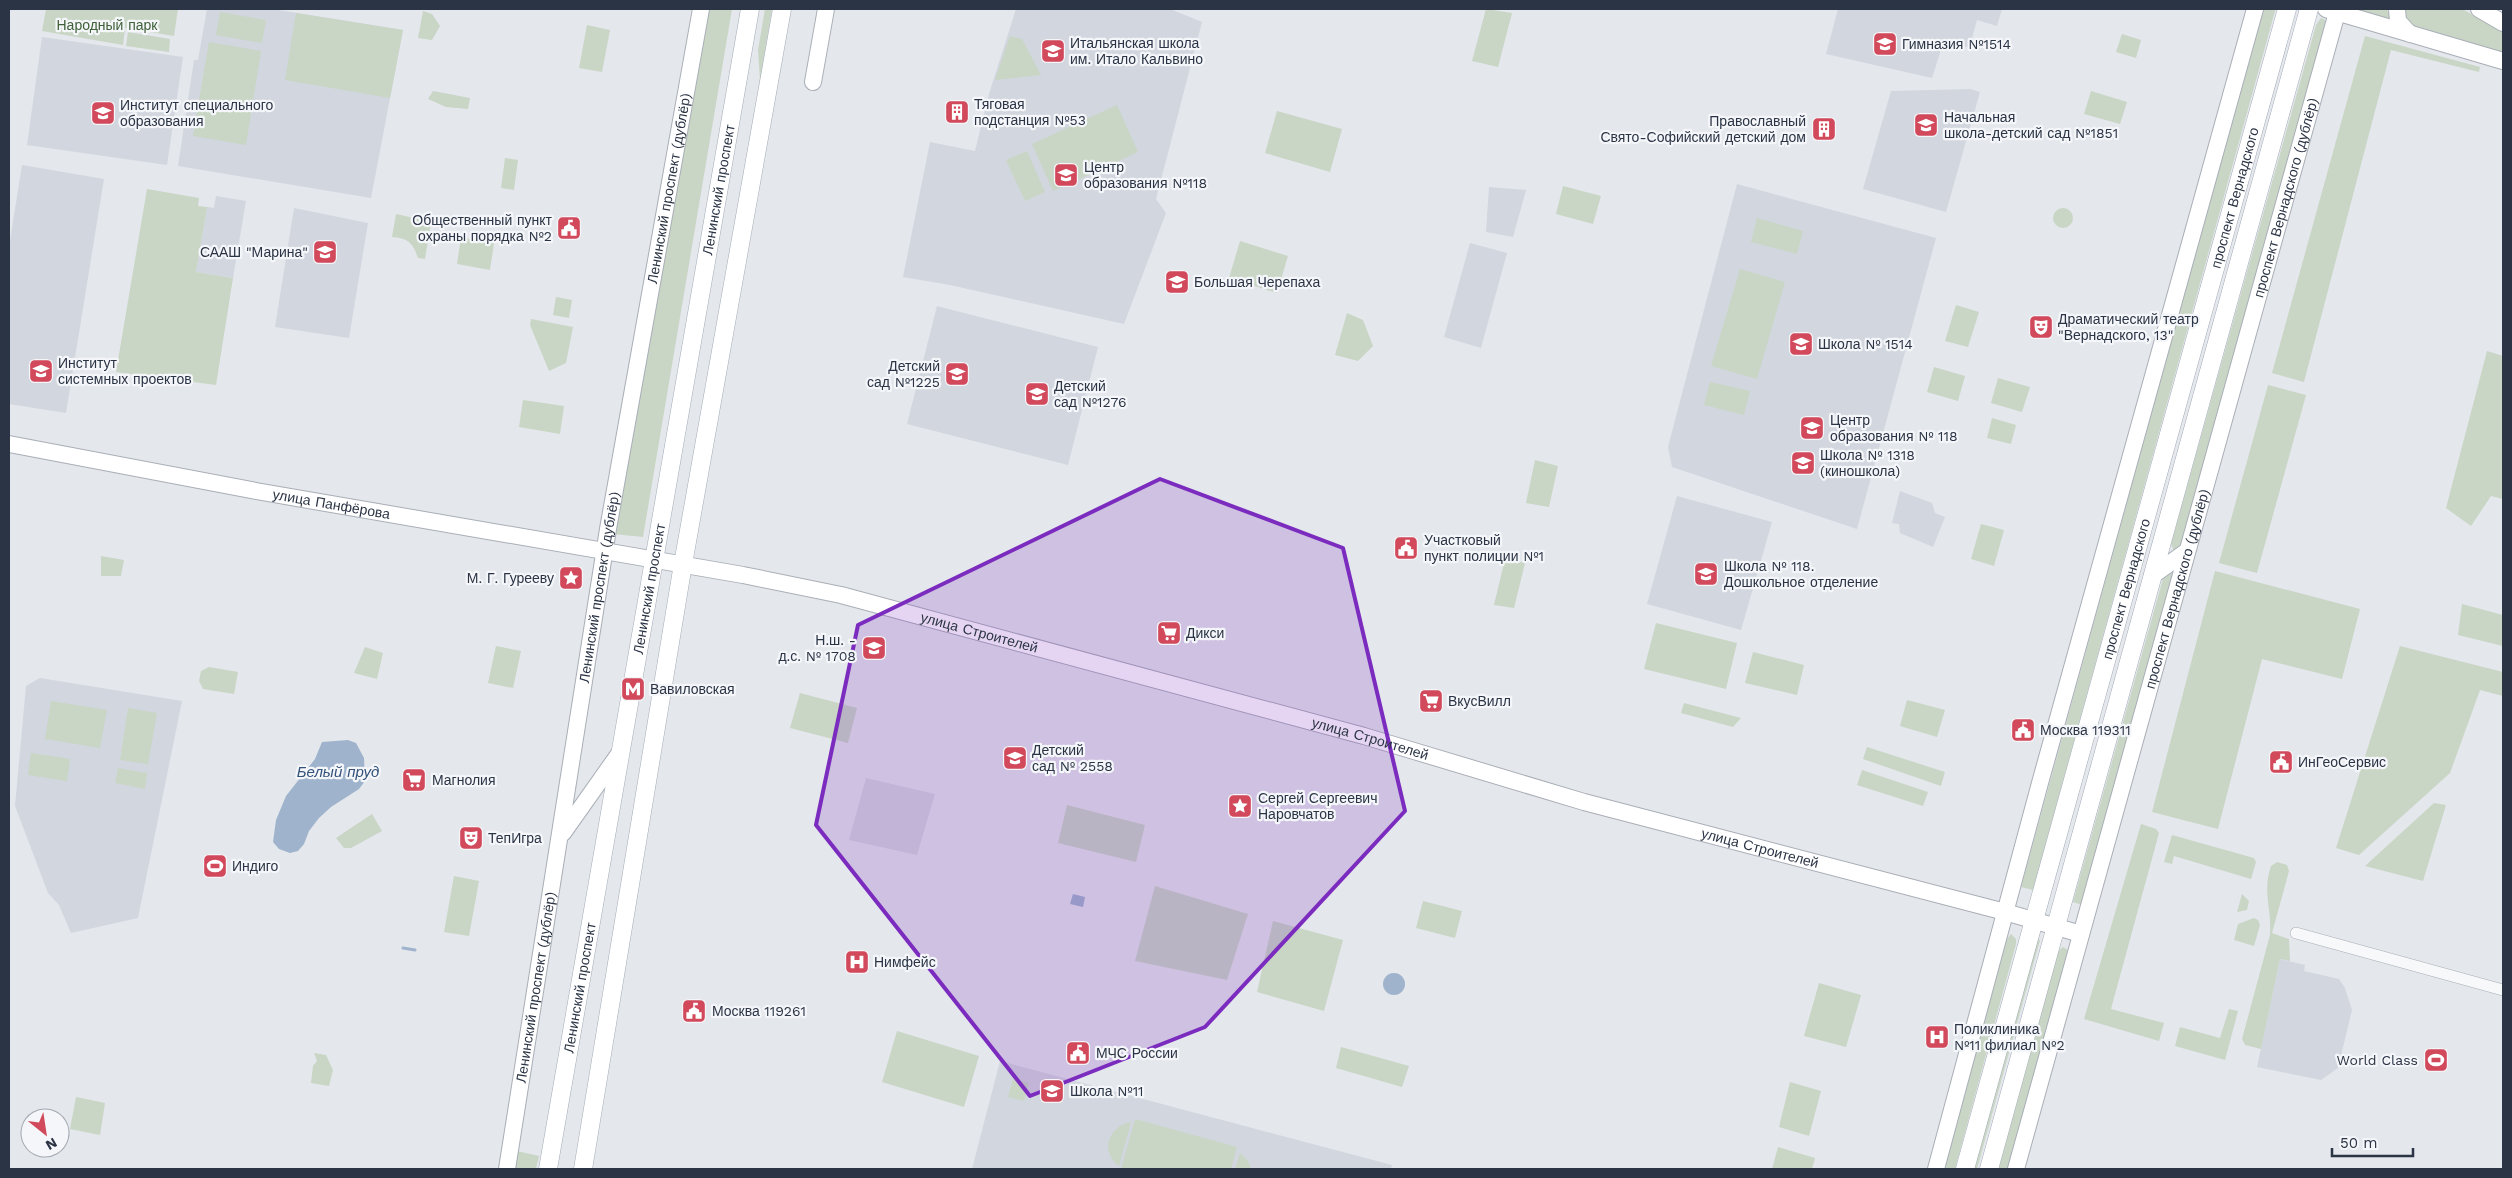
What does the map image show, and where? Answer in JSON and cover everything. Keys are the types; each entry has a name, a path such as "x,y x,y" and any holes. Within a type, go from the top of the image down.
{"main road":[{"name":"Ленинский проспект","path":"548,1169 750,9"},
{"name":"Ленинский проспект","path":"583,1169 683,564 782,9"},
{"name":"проспект Вернадского","path":"1965,1169 2287,9"},
{"name":"проспект Вернадского","path":"1989,1169 2309,9"}],"street":[{"name":"Ленинский проспект (дублёр)","path":"507,1169 605,550 702,9"},
{"path":"813,82 826,9"},
{"path":"1936,1169 2005,912 2255,9"},
{"path":"2397,9 2398,21 2410,34"},
{"path":"2479,9 2503,23"},
{"path":"2333,10 2503,61"},
{"name":"проспект Вернадского (дублёр)","path":"2016,1169 2187,551 2333,10"},
{"name":"улица Панфёрова","path":"9,444 256,491 655,559"},
{"path":"2152,576 2187,551"},
{"name":"улица Строителей","path":"655,559 855,599 1364,736 1584,802 2005,912 2081,934"},
{"path":"560,837 621,751"},
{"path":"2296,933 2503,990"}],"highlighted area":[{"path":"1160,479 1343,548 1405,811 1205,1027 1030,1096 816,825 858,625"}],"shaded area":[{"path":"207,9 272,9 403,30 371,198 178,166 194,60 198,60"},
{"name":"Центр образования №118","path":"1016,9 1170,9 1202,22 1156,199 1166,213 1124,324 950,285 903,277 930,142 975,151 989,94"},
{"name":"Гимназия №1514","path":"1838,9 2002,9 1997,26 1977,20 1971,42 1981,46 1979,51 1944,40 1932,78 1826,54"},
{"name":"Институт специального образования","path":"42,37 183,57 167,165 27,145"},
{"name":"Начальная школа-детский сад №1851","path":"1970,89 1980,92 1946,212 1863,189 1891,91"},
{"path":"22,165 104,179 66,413 9,404 9,247"},
{"name":"Школа № 1514","path":"1737,184 1936,238 1857,529 1672,467 1668,447"},
{"path":"1489,187 1526,190 1513,237 1486,232"},
{"path":"216,196 246,201 233,278 196,272 207,207 214,208"},
{"name":"СААШ \"Марина\"","path":"294,208 368,223 349,338 275,327"},
{"path":"1470,243 1507,253 1481,348 1444,337"},
{"path":"937,306 1098,347 1068,465 907,424"},
{"path":"1900,491 1932,503 1935,513 1945,517 1933,547 1900,533 1899,524 1892,523"},
{"name":"Школа № 118. Дошкольное отделение","path":"1677,496 1772,522 1741,630 1647,604"},
{"path":"40,678 182,701 138,918 71,933 59,905 48,893 15,806 26,686"},
{"path":"866,778 935,794 917,855 849,840"},
{"path":"2280,959 2305,965 2304,971 2339,979 2345,988 2352,1010 2338,1068 2321,1080 2257,1067"},
{"name":"Школа №11","path":"1000,1061 1392,1165 1391,1169 972,1169"}],"green space":[{"name":"Народный парк","path":"46,9 178,9 174,36 125,28 123,45 42,31"},
{"path":"705,9 732,9 643,537 613,534"},
{"path":"765,9 772,9 760,81 758,50"},
{"path":"1486,9 1512,13 1498,67 1472,61"},
{"path":"2263,9 2275,9 2275,11 2033,890 2021,887"},
{"path":"2364,9 2387,9 2391,21 2362,13"},
{"path":"2403,9 2462,9 2503,31 2503,54 2417,30 2406,23"},
{"path":"423,11 432,14 440,26 432,40 418,38"},
{"path":"220,12 266,20 262,43 216,35"},
{"path":"296,13 403,30 390,98 285,80"},
{"path":"2321,18 2326,22 2181,547 2174,551 2171,544 2316,25"},
{"path":"587,25 610,30 602,72 579,68"},
{"path":"128,32 170,39 169,52 126,46"},
{"path":"2122,34 2141,40 2136,58 2116,52"},
{"path":"1010,36 1022,39 1041,75 995,80"},
{"path":"2365,36 2480,67 2479,72 2391,50 2304,382 2272,373"},
{"path":"209,42 261,51 246,145 193,136"},
{"path":"433,91 470,98 468,109 446,107 428,99"},
{"path":"2091,91 2127,102 2120,124 2084,114"},
{"path":"1117,105 1138,152 1053,191 1032,144"},
{"path":"1277,111 1342,129 1330,172 1265,153"},
{"path":"1027,151 1045,192 1025,201 1006,160"},
{"path":"505,158 518,160 514,190 501,188"},
{"path":"1563,186 1601,196 1593,224 1556,214"},
{"path":"147,189 199,198 198,206 207,207 196,272 233,278 216,385 116,372"},
{"path":"2063,208 2070,211 2073,218 2070,225 2063,228 2056,225 2053,218 2056,211"},
{"path":"396,214 431,222 425,259 418,258 412,245 406,240 392,237"},
{"path":"1757,218 1803,231 1797,254 1751,242"},
{"path":"461,237 494,243 490,270 457,264"},
{"path":"1240,241 1288,256 1277,293 1229,278"},
{"path":"1740,269 1785,282 1757,379 1711,366"},
{"path":"556,297 572,300 569,318 553,315"},
{"path":"1956,305 1979,312 1968,347 1945,341"},
{"path":"1347,313 1363,320 1373,346 1358,361 1335,355"},
{"path":"531,319 573,327 566,363 549,371 530,325"},
{"path":"2487,351 2503,356 2503,499 2491,496 2471,526 2446,508"},
{"path":"1934,367 1965,376 1958,401 1927,392"},
{"path":"1998,378 2030,387 2022,412 1991,403"},
{"path":"1710,382 1750,391 1744,415 1704,405"},
{"path":"2268,385 2306,395 2257,573 2219,563"},
{"path":"523,400 564,406 560,434 519,427"},
{"path":"1992,418 2016,425 2011,444 1987,438"},
{"path":"1535,460 1558,466 1549,507 1526,503"},
{"path":"1981,524 2004,530 1994,566 1971,559"},
{"path":"101,556 124,560 121,576 101,576"},
{"path":"1505,559 1525,563 1514,608 1494,605"},
{"path":"2170,571 2174,577 2082,905 2073,902 2164,575"},
{"path":"2215,571 2360,609 2342,679 2262,659 2218,829 2152,812"},
{"path":"2462,604 2503,615 2503,646 2458,635"},
{"path":"1656,623 1737,643 1726,689 1644,669"},
{"path":"496,646 521,651 513,688 488,683"},
{"path":"2400,646 2503,672 2503,696 2480,690 2450,773 2359,855 2336,848"},
{"path":"365,647 383,653 377,679 354,673"},
{"path":"1753,652 1804,665 1797,695 1745,683"},
{"path":"209,667 238,672 234,694 203,689 199,681 201,671"},
{"path":"800,693 857,708 848,743 790,728"},
{"path":"1907,700 1945,710 1937,737 1900,726"},
{"path":"51,701 107,710 100,748 45,739"},
{"path":"1684,703 1741,718 1733,727 1681,713"},
{"path":"128,708 157,713 148,764 120,760"},
{"path":"1867,747 1945,772 1941,786 1863,759"},
{"path":"31,753 70,759 67,781 28,775"},
{"path":"118,768 147,773 145,789 115,783"},
{"path":"1862,770 1928,792 1923,806 1857,785"},
{"path":"2434,803 2446,805 2423,881 2365,866"},
{"path":"1067,805 1145,825 1136,862 1058,843"},
{"path":"372,814 382,831 351,848 344,848 336,838"},
{"path":"2141,824 2156,829 2159,833 2111,1009 2164,1023 2159,1041 2084,1019"},
{"path":"2172,835 2254,858 2256,862 2251,879 2174,856 2172,864 2164,862"},
{"path":"2277,862 2287,865 2289,871 2272,933 2289,939 2290,961 2280,959 2261,1049 2245,1045 2242,1039 2270,935 2267,884 2271,866"},
{"path":"454,876 479,881 469,936 444,932"},
{"path":"1155,886 1248,914 1227,980 1135,961"},
{"path":"2242,894 2249,901 2247,910 2237,912"},
{"path":"1423,901 1462,911 1455,938 1416,928"},
{"path":"2254,918 2258,920 2260,925 2254,946 2234,940 2238,924"},
{"path":"1273,921 1343,940 1324,1011 1257,992"},
{"path":"2011,934 2016,939 2016,944 1955,1169 1943,1169 2006,940"},
{"path":"2036,939 2040,940 1977,1169 1973,1169"},
{"path":"2063,947 2068,950 2069,955 2010,1169 1998,1169 2057,952"},
{"path":"1819,983 1861,995 1846,1047 1804,1036"},
{"path":"2229,1009 2238,1011 2225,1060 2175,1046 2180,1027 2220,1038"},
{"path":"897,1031 979,1056 964,1107 882,1082"},
{"path":"1341,1047 1409,1066 1402,1087 1336,1068"},
{"path":"314,1053 326,1055 333,1070 329,1086 311,1083 313,1066 317,1061"},
{"path":"1013,1079 1029,1083 1024,1101 1008,1097"},
{"path":"1790,1082 1821,1091 1809,1136 1779,1127"},
{"path":"76,1097 105,1103 100,1135 70,1129"},
{"path":"1135,1119 1237,1147 1231,1169 1121,1169"},
{"path":"1131,1122 1119,1166 1109,1153 1109,1140 1117,1128"},
{"path":"1778,1147 1815,1158 1812,1169 1772,1169"},
{"path":"517,1151 539,1156 536,1169 514,1169"},
{"path":"1240,1153 1248,1161 1251,1169 1235,1169"}],"water":[{"name":"Белый пруд","path":"348,740 356,743 364,758 365,781 359,789 331,807 319,818 298,851 290,853 279,849 273,842 276,820 286,796 315,759 322,742"},
{"path":"1073,894 1085,897 1083,907 1070,904"},
{"path":"1394,973 1402,976 1405,984 1402,992 1394,995 1386,992 1383,984 1386,976"}],"waterway":[{"path":"403,948 415,950"}],"place":[{"name":"Гимназия №1514","path":"1885,44"},
{"name":"Итальянская школа им. Итало Кальвино","path":"1053,51"},
{"name":"Тяговая подстанция №53","path":"957,112"},
{"name":"Институт специального образования","path":"103,113"},
{"name":"Начальная школа-детский сад №1851","path":"1926,125"},
{"name":"Православный Свято-Софийский детский дом","path":"1824,129"},
{"name":"Центр образования №118","path":"1066,175"},
{"name":"Общественный пункт охраны порядка №2","path":"569,228"},
{"name":"СААШ \"Марина\"","path":"325,252"},
{"name":"Большая Черепаха","path":"1177,282"},
{"name":"Драматический театр \"Вернадского, 13\"","path":"2041,327"},
{"name":"Школа № 1514","path":"1801,344"},
{"name":"Институт системных проектов","path":"41,371"},
{"name":"Детский сад №1225","path":"957,374"},
{"name":"Детский сад №1276","path":"1037,394"},
{"name":"Центр образования № 118","path":"1812,428"},
{"name":"Школа № 1318 (киношкола)","path":"1803,463"},
{"name":"Участковый пункт полиции №1","path":"1406,548"},
{"name":"Школа № 118. Дошкольное отделение","path":"1706,574"},
{"name":"М. Г. Гурееву","path":"571,578"},
{"name":"Дикси","path":"1169,633"},
{"name":"Н.ш. - д.с. № 1708","path":"874,648"},
{"name":"Вавиловская","path":"633,689"},
{"name":"ВкусВилл","path":"1431,701"},
{"name":"Москва 119311","path":"2023,730"},
{"name":"Детский сад № 2558","path":"1015,758"},
{"name":"ИнГеоСервис","path":"2281,762"},
{"name":"Магнолия","path":"414,780"},
{"name":"Сергей Сергеевич Наровчатов","path":"1240,806"},
{"name":"ТепИгра","path":"471,838"},
{"name":"Индиго","path":"215,866"},
{"name":"Нимфейс","path":"857,962"},
{"name":"Москва 119261","path":"694,1011"},
{"name":"Поликлиника №11 филиал №2","path":"1937,1037"},
{"name":"МЧС России","path":"1078,1053"},
{"name":"World Class","path":"2436,1060"},
{"name":"Школа №11","path":"1052,1091"}]}
